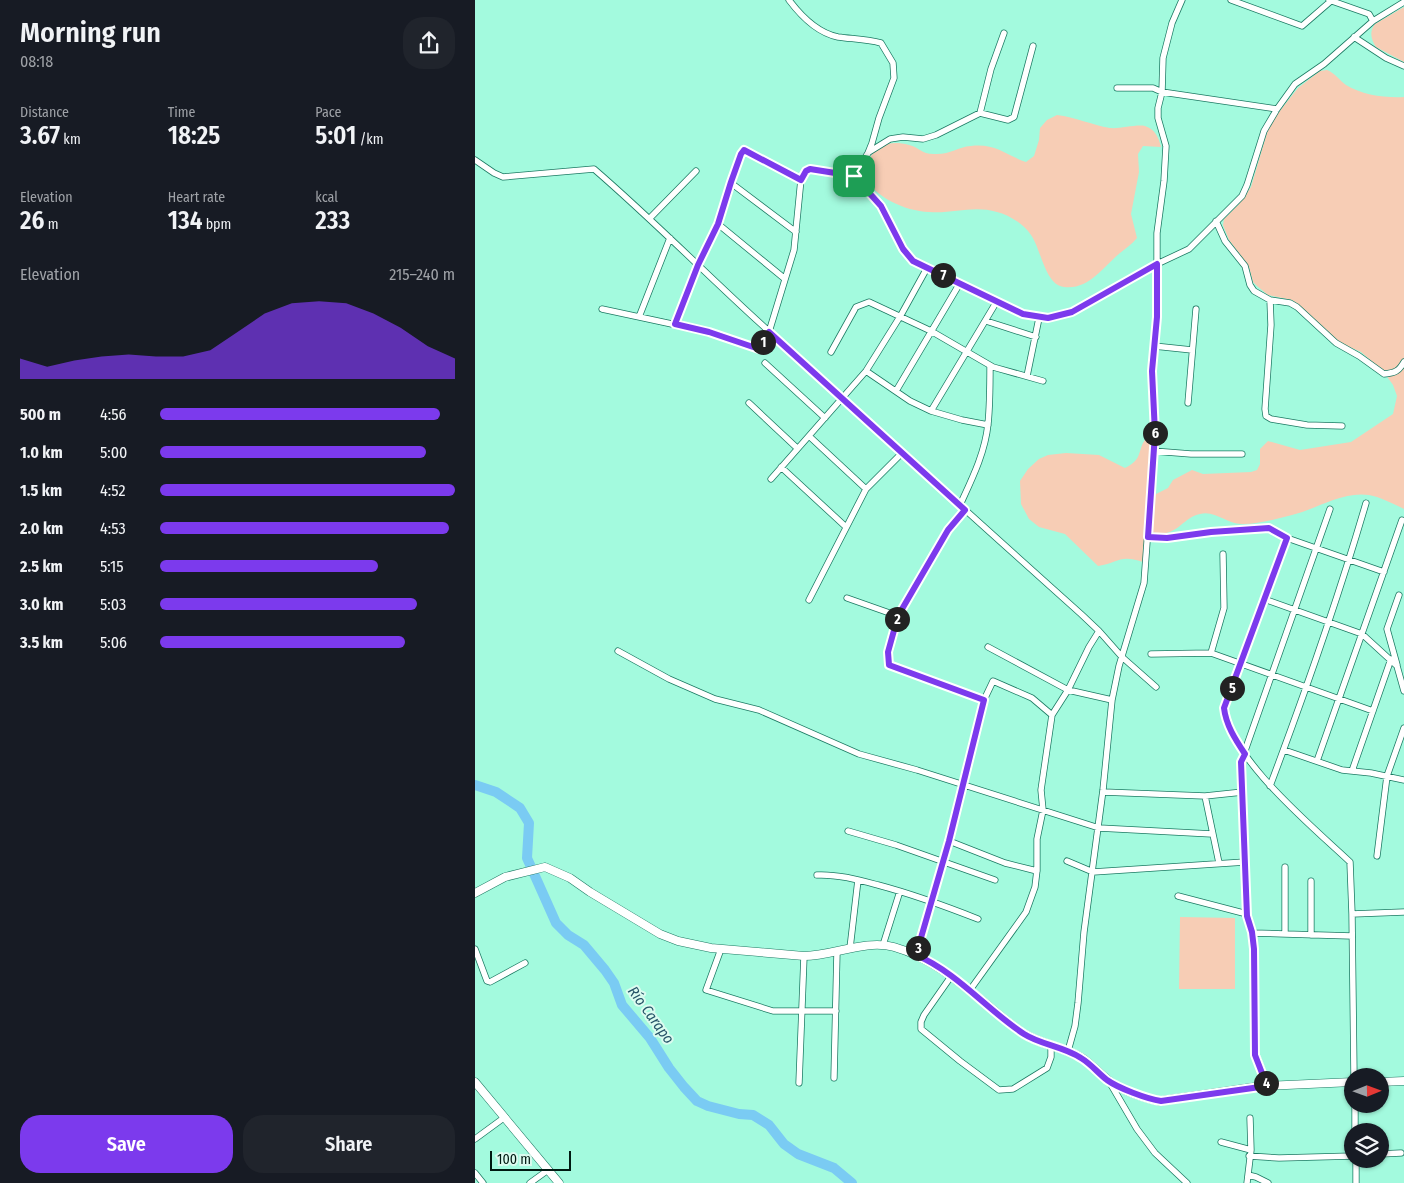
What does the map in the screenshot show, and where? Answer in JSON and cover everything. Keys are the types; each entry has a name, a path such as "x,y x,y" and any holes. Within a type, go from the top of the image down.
{"street":[{"path":"789,0 816,27 825,33 881,43 893,63 894,78 868,153 854,176"},
{"path":"1068,1051 1075,1026 1078,1003 1084,932 1099,828 1112,700 1122,657 1144,583 1155,433 1152,371 1157,317 1157,233 1164,181 1165,146 1158,118 1158,108 1162,92 1163,58 1172,23 1182,0"},
{"path":"1231,0 1302,26 1331,0 1369,14 1373,21"},
{"path":"602,309 709,332 759,349 769,332 794,250 801,180 806,171 810,169 854,176 884,210 907,254 913,261 1023,314 1039,318 1061,316 1072,312 1157,264 1189,249 1242,196 1264,131 1295,84 1323,64 1373,21 1404,2"},
{"path":"980,113 991,69 1004,33"},
{"path":"1354,38 1386,58 1404,66"},
{"path":"868,153 890,139 903,137 923,138 935,135 980,113 1008,120 1015,117 1033,46"},
{"path":"1117,88 1153,88 1162,92 1277,109"},
{"path":"675,324 698,265 718,224 731,182 744,150 801,180"},
{"path":"475,160 503,177 594,170 650,218 769,332 1099,631 1122,657 1156,687"},
{"path":"650,218 696,171"},
{"path":"731,182 796,232"},
{"path":"1216,222 1225,241 1245,266 1254,292 1270,300 1290,303 1297,307 1336,343 1359,356 1384,374 1399,370 1404,362"},
{"path":"718,224 785,278"},
{"path":"639,317 670,238"},
{"path":"771,479 866,371 901,315 927,268"},
{"path":"896,391 961,283"},
{"path":"931,411 997,300"},
{"path":"1270,300 1271,326 1266,416 1271,419 1307,424 1342,426"},
{"path":"831,352 856,307 869,302 901,315 968,351 990,366 1043,380"},
{"path":"1188,403 1196,309"},
{"path":"1027,376 1039,318"},
{"path":"986,321 1036,337"},
{"path":"1154,346 1192,350"},
{"path":"765,363 825,418"},
{"path":"960,505 978,466 988,424 990,366"},
{"path":"866,371 909,401 931,411 962,420 988,424"},
{"path":"749,403 797,448"},
{"path":"809,436 866,489"},
{"path":"1153,451 1191,454 1242,454"},
{"path":"809,600 866,489 902,453"},
{"path":"781,467 846,527"},
{"path":"1270,786 1307,688 1350,559 1366,503"},
{"path":"1267,1086 1255,1055 1252,932 1247,914 1241,762 1330,509"},
{"path":"965,510 948,530 898,616 888,652 889,665 984,700"},
{"path":"1317,761 1402,520"},
{"path":"1148,537 1167,538 1211,532 1269,528 1287,538 1384,572"},
{"path":"1287,538 1224,708 1225,717 1230,731 1270,786 1350,862 1353,936 1354,1068"},
{"path":"1211,653 1224,608 1223,554"},
{"path":"1399,595 1387,629 1404,691"},
{"path":"847,598 898,616"},
{"path":"1264,599 1362,634 1397,666"},
{"path":"970,990 1027,912 1035,887 1037,839 1043,810 1041,790 1052,715 1068,690 1089,646 1099,631"},
{"path":"988,647 1068,690 1112,700"},
{"path":"618,651 669,679 715,699 759,710 859,754 917,770 1099,828 1212,834"},
{"path":"1151,654 1211,653 1373,711"},
{"path":"1352,771 1391,659"},
{"path":"916,955 933,902 984,700 993,681 1032,698 1052,715"},
{"path":"1377,856 1387,776 1404,728"},
{"path":"1284,750 1352,771 1404,780"},
{"path":"1103,792 1205,796 1243,792"},
{"path":"1205,796 1219,863"},
{"path":"848,831 995,880"},
{"path":"949,841 1005,863 1037,871"},
{"path":"1067,861 1093,872 1245,862"},
{"path":"475,893 520,872 545,867 557,871 660,934 696,946 804,956 815,956 850,948 893,946 929,960 951,975 1027,1036 1082,1058 1109,1081 1147,1099 1161,1101 1267,1086 1344,1082"},
{"path":"1285,867 1285,934"},
{"path":"817,876 825,875 858,880 900,891 978,919"},
{"path":"850,948 858,880"},
{"path":"1311,881 1311,935"},
{"path":"883,945 900,891"},
{"path":"1178,896 1247,914"},
{"path":"1352,914 1404,912"},
{"path":"1252,932 1353,936"},
{"path":"475,949 487,981 490,982 525,963"},
{"path":"721,949 706,990 773,1011 836,1011"},
{"path":"834,1078 837,952"},
{"path":"799,1083 804,956"},
{"path":"951,975 924,1015 921,1028 960,1061 999,1090 1013,1089 1047,1068 1051,1056 1051,1045"},
{"path":"1109,1081 1137,1129 1155,1153 1187,1183"},
{"path":"1389,1082 1404,1081"},
{"path":"475,1082 559,1183"},
{"path":"475,1139 505,1117"},
{"path":"1247,1183 1250,1153 1250,1118"},
{"path":"1221,1142 1250,1153 1279,1158 1344,1156"},
{"path":"1389,1154 1401,1153"},
{"path":"1356,1168 1356,1183"},
{"path":"530,1183 548,1170"},
{"path":"475,1173 483,1183"},
{"path":"1248,1175 1268,1183"}],"shaded area":[{"path":"1404,7 1404,62 1376,47 1371,33 1375,24"},
{"path":"1327,70 1346,85 1359,91 1389,97 1404,97 1404,509 1378,497 1359,494 1339,498 1301,512 1261,522 1237,524 1206,513 1188,519 1167,533 1152,532 1154,495 1168,488 1173,480 1192,470 1203,474 1251,472 1257,470 1260,464 1260,449 1268,441 1300,450 1351,442 1393,414 1397,396 1393,385 1383,371 1361,352 1338,342 1292,300 1268,295 1257,286 1253,282 1249,267 1229,240 1223,225 1224,219 1239,204 1251,187 1268,129 1275,117 1298,88 1320,71"},
{"path":"1057,115 1110,128 1145,126 1156,134 1161,147 1143,146 1138,154 1139,172 1131,214 1137,238 1095,276 1081,285 1064,287 1052,280 1031,235 1024,227 1002,213 980,209 938,212 910,209 882,196 874,190 863,174 869,158 874,152 892,143 909,145 926,153 934,154 966,147 987,146 1026,162 1034,156 1039,140 1040,128 1047,120"},
{"path":"1152,434 1143,562 1124,559 1098,566 1065,534 1039,527 1029,519 1021,504 1020,481 1028,469 1039,459 1048,455 1066,453 1099,455 1125,468 1136,460 1143,443"},
{"path":"1180,917 1235,918 1235,989 1179,989"}],"waterway":[{"name":"Río Carapo","path":"475,785 496,792 520,808 529,823 527,858 556,923 568,935 584,945 605,970 614,983 622,1005 650,1038 669,1068 697,1101 708,1106 739,1114 753,1115 769,1125 784,1144 798,1154 834,1168 852,1183"}],"route":[{"path":"744,150 801,180 806,171 810,169 854,176 887,214 903,249 913,261 1023,314 1048,318 1072,312 1157,264 1157,317 1152,371 1155,433 1148,537 1167,538 1211,532 1269,528 1287,538 1224,708 1230,731 1245,754 1241,762 1245,889 1247,916 1252,932 1254,949 1255,1055 1267,1086 1161,1101 1147,1099 1109,1081 1082,1058 1064,1048 1027,1036 951,975 929,960 916,955 933,902 984,700 889,665 888,652 898,616 948,530 965,510 769,332 759,349 709,332 675,324 698,265 718,224 731,182 744,150"}]}
